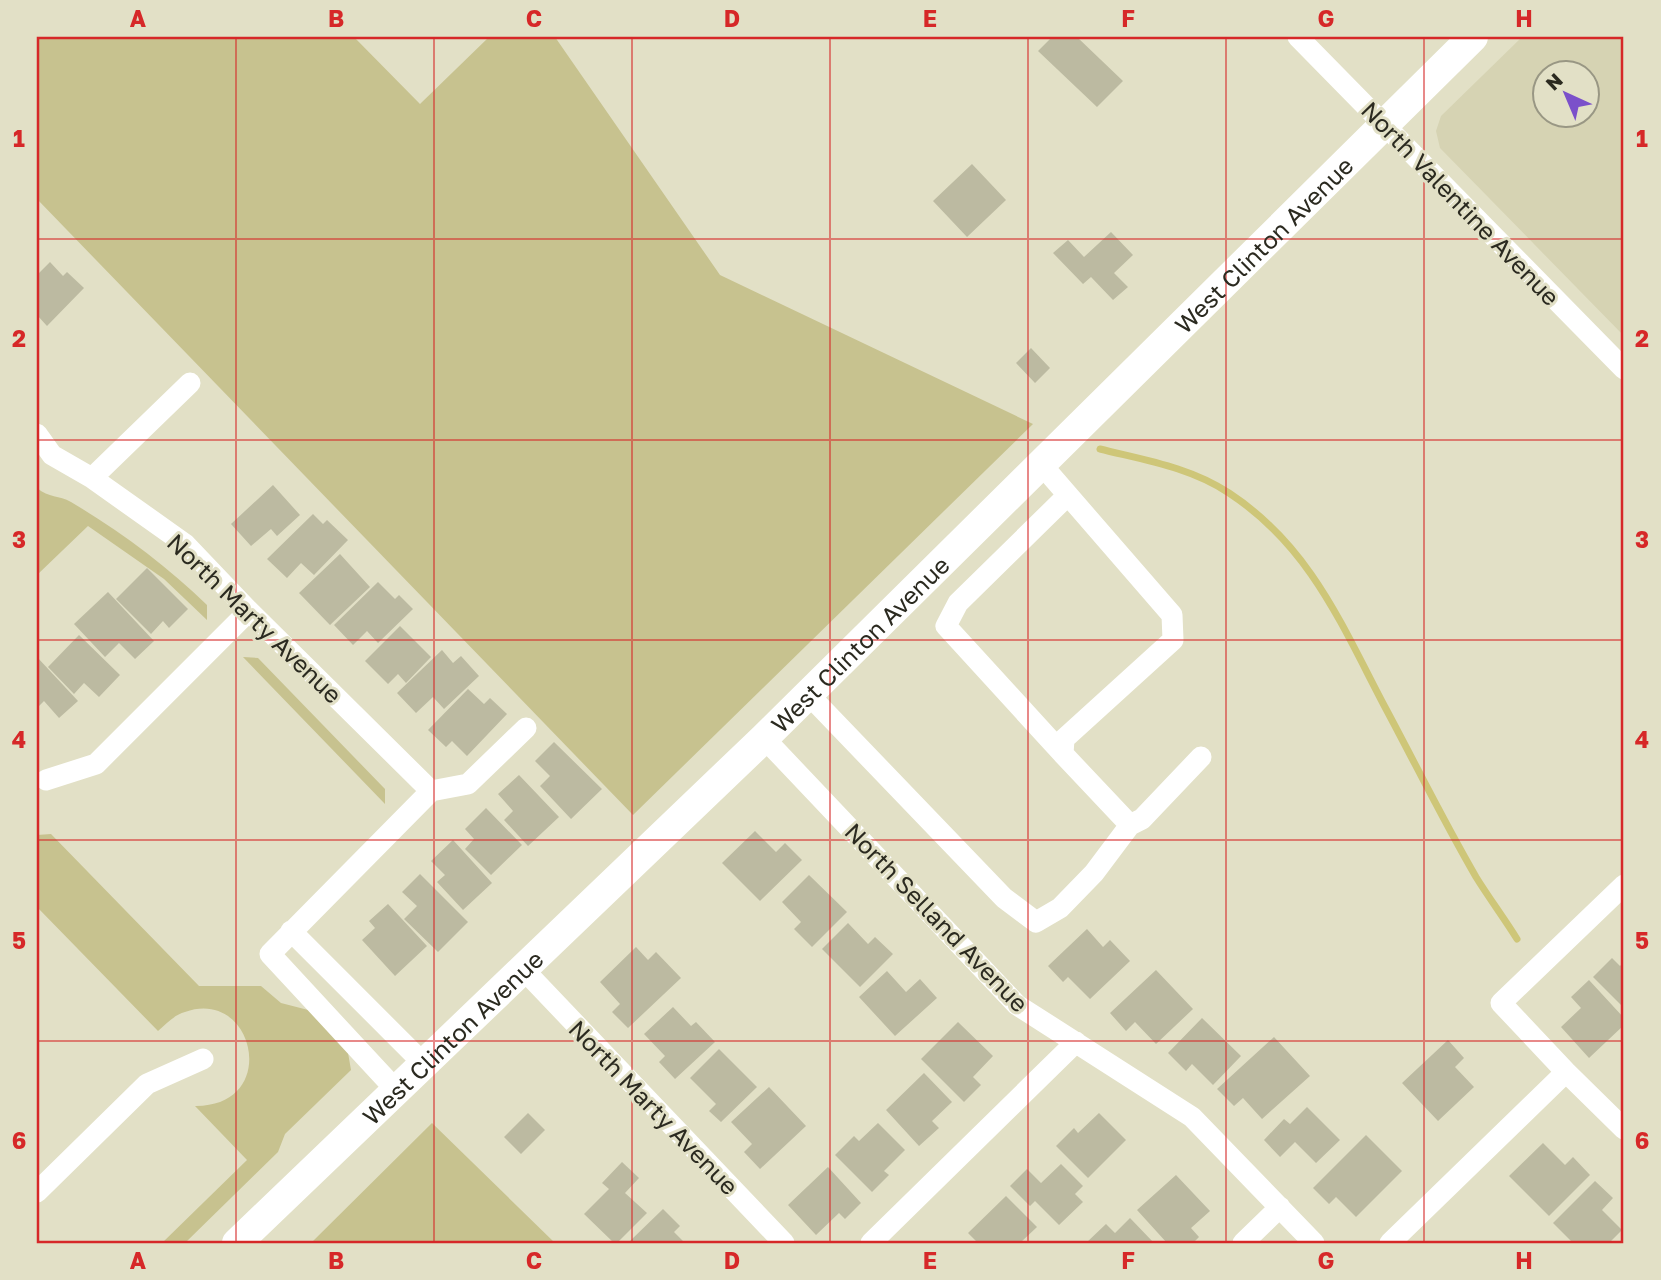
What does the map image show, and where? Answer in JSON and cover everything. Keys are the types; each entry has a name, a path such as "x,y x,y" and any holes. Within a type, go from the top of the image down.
{"main road":[{"name":"West Clinton Avenue","path":"237,1243 764,738 1473,37"}],"street":[{"name":"North Valentine Avenue","path":"1298,37 1624,369"},
{"path":"92,478 190,383"},
{"name":"North Marty Avenue","path":"37,434 52,455 92,478 185,544 431,791"},
{"path":"1041,464 1172,615 1173,640 1064,739 1063,754"},
{"path":"1068,495 958,603 946,626 1130,825"},
{"path":"46,780 96,764 249,611"},
{"path":"808,694 1004,898 1036,922 1060,908 1094,873 1130,825 1142,819 1201,757"},
{"path":"396,1090 270,954 431,791 468,784 526,728"},
{"name":"North Selland Avenue","path":"764,738 1017,1005 1192,1117 1314,1243"},
{"path":"1624,885 1501,1003 1624,1129"},
{"path":"291,931 424,1064"},
{"name":"North Marty Avenue","path":"524,970 784,1243"},
{"path":"872,1243 1076,1042"},
{"path":"37,1192 147,1084 202,1059"},
{"path":"1390,1243 1566,1072"},
{"path":"1243,1243 1280,1208"}],"shaded area":[{"path":"37,37 354,37 420,104 489,37 555,37 720,275 1033,424 633,815 37,199"},
{"path":"1522,37 1624,37 1624,336 1440,148 1436,131 1441,116"},
{"path":"37,488 71,502 142,550 207,605 207,620 164,579 88,526 37,575"},
{"path":"243,657 258,658 385,789 385,804"},
{"path":"51,834 199,986 261,986 281,1003 312,1011 347,1047 351,1070 285,1134 278,1152 185,1243 162,1243 247,1160 195,1106 222,1101 240,1088 248,1070 249,1050 242,1031 228,1016 209,1009 181,1013 158,1031 37,907 37,835"},
{"path":"432,1123 555,1243 311,1243"}],"building":[{"path":"1052,37 1077,37 1123,81 1097,107 1038,51"},
{"path":"972,164 1006,200 967,237 933,201"},
{"path":"1111,232 1133,255 1114,273 1128,287 1113,300 1091,277 1083,284 1053,253 1068,240 1084,257"},
{"path":"50,262 63,276 67,272 84,288 47,326 37,315 37,275"},
{"path":"1031,348 1050,368 1035,383 1016,363"},
{"path":"273,485 300,515 277,536 271,529 251,546 231,524"},
{"path":"313,514 323,524 327,520 348,540 314,575 301,563 287,578 267,559"},
{"path":"340,554 370,587 330,625 299,593"},
{"path":"147,568 188,609 169,628 163,621 151,634 116,599"},
{"path":"378,582 395,599 399,595 413,609 378,643 367,631 353,645 334,625"},
{"path":"108,592 154,641 135,659 119,643 105,657 74,624"},
{"path":"400,626 431,657 406,683 398,674 388,684 365,661"},
{"path":"79,635 120,675 99,697 84,683 74,694 48,667"},
{"path":"442,650 453,663 461,656 479,676 444,709 433,697 416,713 397,693"},
{"path":"37,657 78,701 59,718 44,701 37,708"},
{"path":"468,689 484,704 490,698 507,714 467,756 452,741 446,747 428,730"},
{"path":"554,742 602,789 571,819 540,786 550,776 535,761"},
{"path":"519,775 559,817 528,846 504,820 513,811 498,794"},
{"path":"486,808 522,845 491,875 465,849 474,839 465,829"},
{"path":"755,831 776,852 785,843 802,860 760,901 722,863"},
{"path":"453,840 492,883 463,910 437,882 445,875 431,861"},
{"path":"420,874 468,922 438,952 404,919 417,906 402,892"},
{"path":"809,875 847,912 812,947 794,929 801,922 782,902"},
{"path":"388,904 427,946 395,976 362,940 375,928 369,921"},
{"path":"848,923 868,944 875,937 893,954 860,987 822,949"},
{"path":"1087,929 1103,947 1110,940 1130,961 1090,999 1068,977 1063,982 1048,966"},
{"path":"636,947 648,960 656,952 681,978 628,1028 612,1012 620,1004 600,982"},
{"path":"1612,958 1620,966 1624,962 1624,1008 1593,977"},
{"path":"1156,970 1193,1009 1156,1044 1135,1022 1126,1031 1110,1013"},
{"path":"887,971 906,992 920,979 937,998 895,1036 859,997"},
{"path":"1589,980 1624,1018 1624,1025 1589,1058 1561,1027 1581,1008 1571,997"},
{"path":"673,1007 691,1026 696,1022 715,1042 675,1079 659,1062 665,1056 644,1034"},
{"path":"1202,1018 1241,1056 1213,1085 1192,1064 1186,1071 1168,1053"},
{"path":"958,1022 993,1056 973,1077 981,1085 964,1102 921,1059"},
{"path":"1274,1037 1310,1076 1262,1119 1243,1098 1234,1106 1217,1089"},
{"path":"1448,1040 1464,1058 1455,1067 1474,1087 1438,1121 1402,1083"},
{"path":"719,1049 757,1087 721,1122 709,1111 716,1104 690,1078"},
{"path":"924,1073 952,1102 932,1121 939,1128 919,1146 886,1110"},
{"path":"769,1087 806,1126 760,1169 744,1152 752,1144 731,1122"},
{"path":"1307,1107 1340,1140 1316,1163 1295,1142 1280,1157 1264,1140 1284,1119 1290,1124"},
{"path":"528,1113 545,1130 521,1154 504,1137"},
{"path":"1099,1113 1126,1140 1088,1178 1056,1146 1074,1128 1078,1133"},
{"path":"878,1123 905,1150 884,1171 889,1175 872,1192 835,1155 854,1136 859,1141"},
{"path":"1366,1135 1402,1171 1356,1217 1336,1197 1329,1204 1313,1188"},
{"path":"1543,1143 1565,1165 1573,1157 1590,1175 1549,1216 1509,1176"},
{"path":"622,1162 639,1178 625,1193 647,1213 614,1243 584,1214 609,1189 602,1183"},
{"path":"1061,1164 1083,1186 1075,1194 1083,1202 1059,1225 1035,1201 1030,1206 1010,1186 1027,1169 1041,1183"},
{"path":"828,1167 861,1203 845,1219 839,1213 816,1235 788,1205"},
{"path":"1176,1175 1210,1211 1191,1228 1199,1237 1193,1243 1167,1243 1137,1210"},
{"path":"1595,1181 1613,1198 1602,1210 1622,1230 1609,1243 1573,1243 1553,1223"},
{"path":"1006,1196 1037,1227 1020,1243 978,1243 968,1233"},
{"path":"663,1209 680,1226 674,1232 685,1243 632,1243 630,1241"},
{"path":"1130,1218 1154,1243 1086,1243 1106,1224 1115,1233"}],"waterway":[{"path":"1100,449 1166,465 1214,484 1257,514 1282,538 1303,563 1339,618 1464,856 1517,939"}]}
